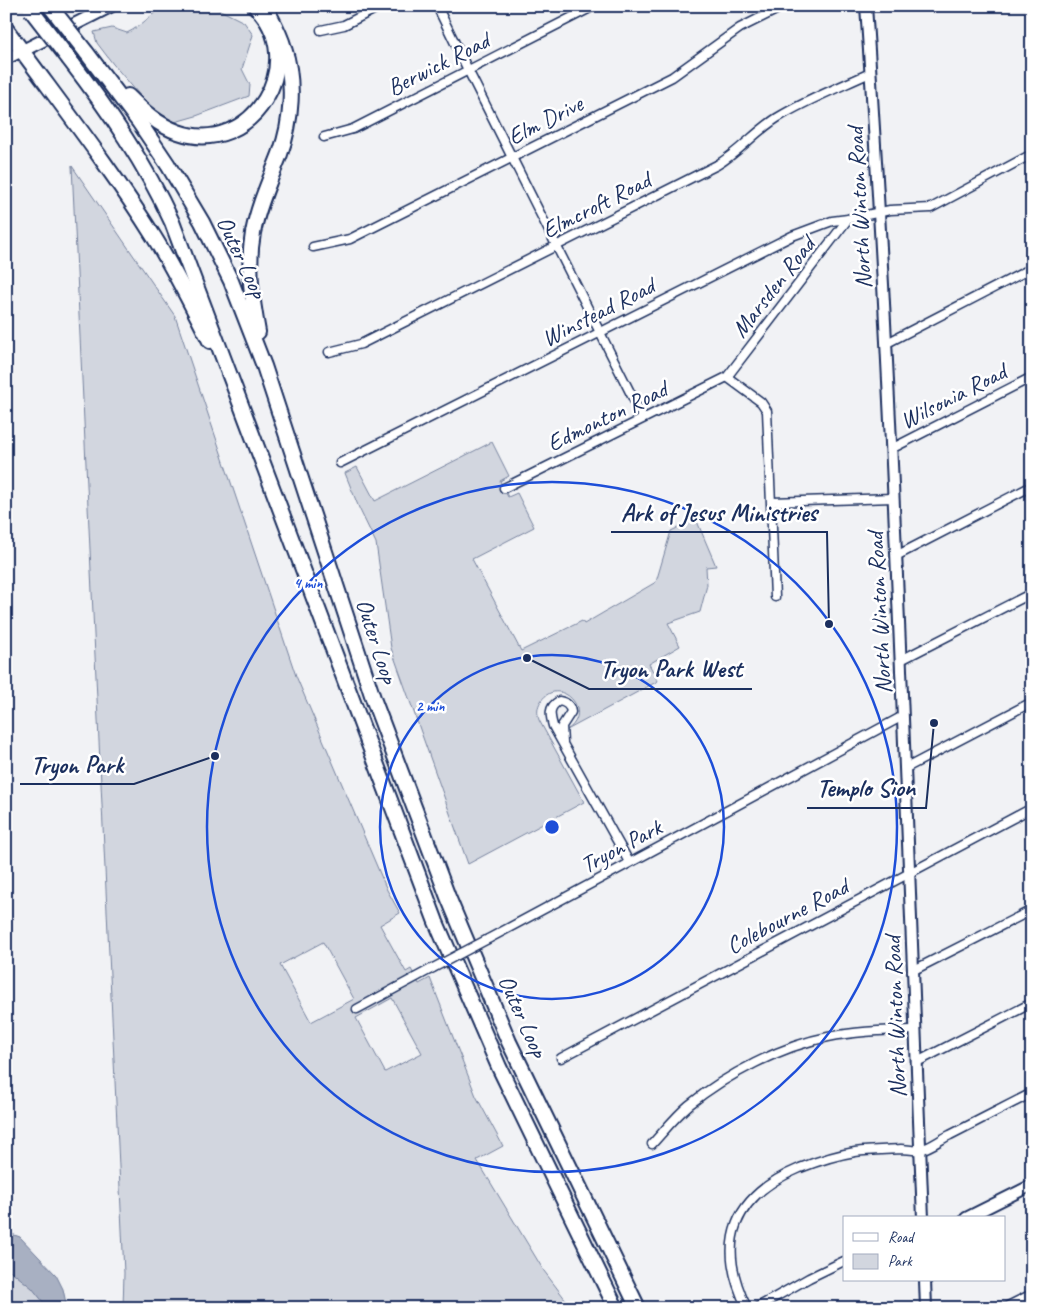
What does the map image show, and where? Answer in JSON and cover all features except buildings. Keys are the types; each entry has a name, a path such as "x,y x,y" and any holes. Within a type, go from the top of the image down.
{"highway":[{"name":"Outer Loop","path":"50,6 147,132 195,210 236,293 272,391 370,689 450,903 503,1030 638,1308"},
{"path":"255,6 266,20 272,34"},
{"path":"86,52 129,97 159,123 188,135 212,136 229,131 242,124 255,113 266,99 274,82 277,55 265,6"},
{"path":"265,6 286,53 290,88 290,111 286,136 258,212 251,250 250,274 252,297 272,391"},
{"name":"Outer Loop","path":"30,8 122,131 161,199 185,253 446,946 498,1067 616,1308"},
{"path":"6,29 122,189 157,242 181,284 243,406"}],"main road":[{"path":"6,59 93,10 111,6"},
{"name":"North Winton Road","path":"866,6 879,212 904,716 912,971 923,1216"},
{"path":"970,1216 1032,1185"},
{"path":"925,1282 926,1308"}],"street":[{"path":"321,30 344,25 381,6"},
{"path":"437,6 643,418"},
{"name":"Berwick Road","path":"324,137 353,129 594,6"},
{"name":"Elm Drive","path":"312,247 350,239 672,78 740,28 784,6"},
{"name":"Elmcroft Road","path":"329,352 360,344 717,165 733,154 764,127 786,113 870,73"},
{"name":"Winstead Road","path":"340,463 799,233 832,220 848,219 879,212 931,208 1032,154"},
{"name":"Marsden Road","path":"727,377 848,219"},
{"path":"886,344 1032,268"},
{"name":"Wilsonia Road","path":"891,449 1032,376"},
{"path":"727,377 762,402 766,408 772,502 775,597"},
{"name":"Edmonton Road","path":"504,488 727,377"},
{"path":"896,556 1032,486"},
{"path":"772,502 893,498"},
{"path":"901,660 1032,592"},
{"path":"563,743 562,726 571,712 567,704 559,701 550,710 553,726 629,862"},
{"path":"906,768 1032,702"},
{"name":"Tryon Park","path":"357,1009 904,716"},
{"name":"Colebourne Road","path":"561,1058 1032,808"},
{"path":"912,971 1032,910"},
{"path":"917,1062 1032,1003"},
{"path":"652,1144 678,1115 695,1101 726,1080 773,1055 827,1037 861,1032 915,1030"},
{"path":"747,1308 734,1277 733,1232 738,1219 756,1195 770,1184 789,1173 830,1157 878,1150 920,1150 1032,1094"},
{"path":"756,1308 843,1261"},
{"path":"1004,1308 1032,1294"}],"green space":[{"path":"164,6 212,6 244,22 253,35 242,69 250,85 249,96 175,122 159,113 144,100 97,43 94,32 112,28 127,33"},
{"path":"72,166 175,316 296,676 387,890 400,913 380,925 406,972 411,969 419,984 430,978 476,1096 503,1146 477,1160 544,1271 572,1308 123,1308 124,1273","holes":["323,942 354,999 311,1022 280,965","392,998 422,1053 385,1072 356,1018"]},
{"path":"492,442 509,476 500,481 508,497 517,493 534,527 472,559 521,651 582,621 584,624 656,582 671,531 696,519 716,566 706,567 707,585 700,612 668,623 680,646 649,664 658,681 567,730 575,722 578,713 576,705 571,698 564,693 556,692 548,694 541,701 538,710 539,720 584,802 468,864 391,648 376,543 345,473 357,467 375,501"},
{"path":"6,1250 54,1308 6,1308"}],"water":[{"path":"6,1232 20,1237 56,1275 63,1289 67,1308 48,1308 32,1288 6,1267"}],"place":[{"name":"Ark of Jesus Ministries","path":"829,624"},
{"name":"Tryon Park West","path":"527,658"},
{"name":"Templo Sion","path":"934,723"},
{"name":"Tryon Park","path":"215,756"}]}
